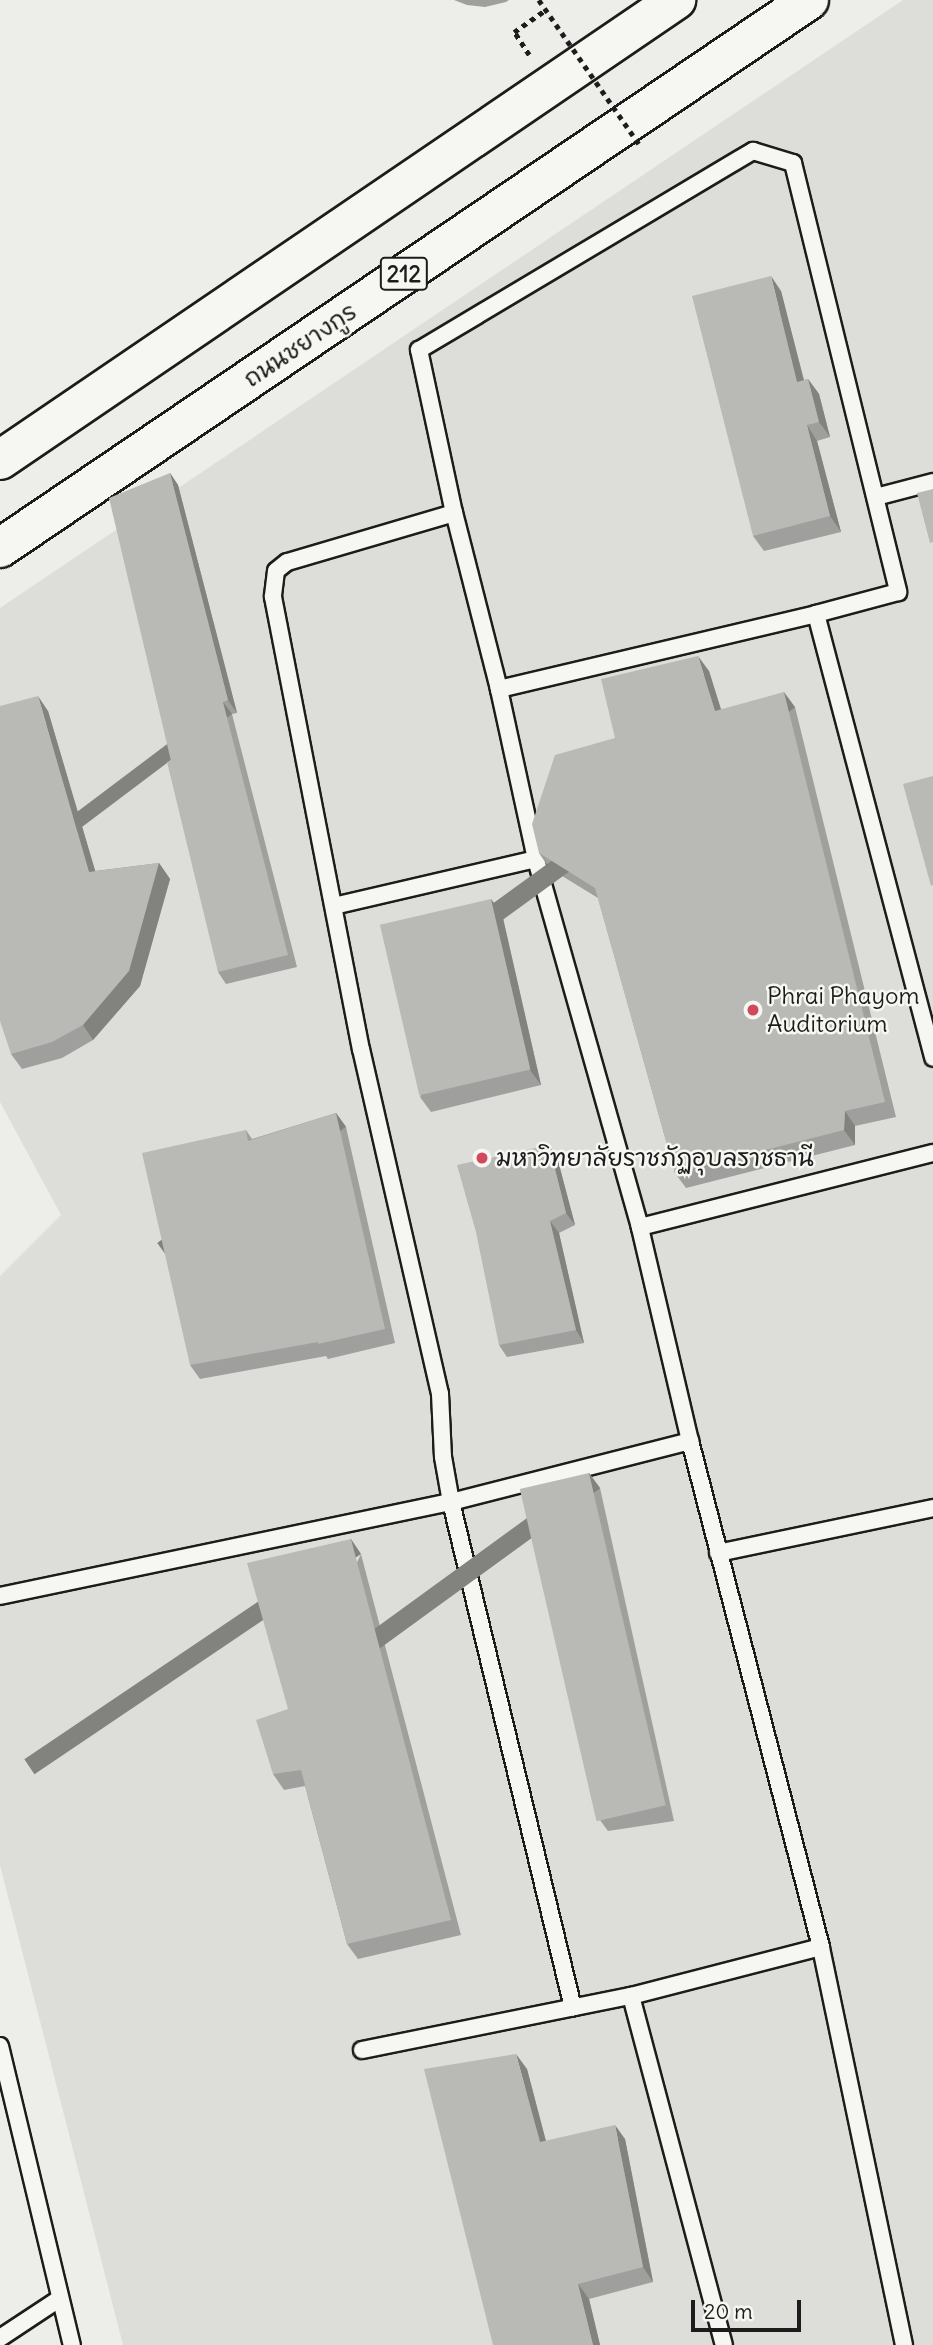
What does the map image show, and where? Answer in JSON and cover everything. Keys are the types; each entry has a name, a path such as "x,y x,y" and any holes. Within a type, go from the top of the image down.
{"main road":[{"path":"0,460 676,0"},
{"name":"ถนนชยางกูร","path":"0,548 809,0"}],"lane":[{"path":"499,690 898,592 793,163 753,151 419,350 454,513 499,690 536,859 640,1227 718,1553 821,1947 904,2345"},
{"path":"876,497 933,482"},
{"path":"454,513 287,562 276,570 273,597 393,1197 440,1394 443,1457 452,1502 573,2008"},
{"path":"816,614 933,1058"},
{"path":"334,906 536,859"},
{"path":"916,992 933,987"},
{"path":"640,1227 933,1153"},
{"path":"0,1596 452,1502 690,1441"},
{"path":"718,1553 933,1508"},
{"path":"362,2050 631,1996 821,1947"},
{"path":"631,1996 724,2345"},
{"path":"0,2046 72,2345"},
{"path":"0,2338 59,2299"}],"path":[{"path":"539,0 639,144"},
{"path":"514,32 546,10"}],"shaded area":[{"name":"มหาวิทยาลัยราชภัฏอุบลราชธานี","path":"903,0 933,0 933,2345 123,2345 0,1865 0,1276 61,1215 0,1102 0,608"}],"building":[{"path":"771,276 797,382 808,379 819,422 807,425 830,516 753,536 692,296"},
{"path":"170,473 228,700 223,702 288,955 218,972 167,762 171,761 109,498"},
{"path":"933,489 933,542 930,543 917,493"},
{"name":"Phrai Phayom Auditorium","path":"698,656 715,711 784,692 885,1102 845,1111 844,1130 675,1173 595,888 539,853 532,824 555,755 615,738 601,679"},
{"path":"38,696 89,872 159,863 129,971 83,1025 52,1042 11,1054 0,1021 0,706"},
{"path":"933,776 933,885 931,886 903,784"},
{"path":"491,899 530,1070 419,1095 380,925"},
{"path":"336,1113 385,1329 318,1344 190,1365 142,1153 246,1130 248,1141"},
{"path":"549,1145 566,1213 550,1221 576,1330 499,1345 476,1232 457,1165"},
{"path":"589,1473 666,1805 597,1821 520,1489"},
{"path":"351,1539 451,1920 347,1944 301,1770 273,1774 256,1720 288,1709 247,1563"},
{"path":"516,2054 540,2142 615,2125 643,2267 578,2284 593,2345 493,2345 424,2069"}],"place":[{"name":"Phrai Phayom Auditorium","path":"753,1010"},
{"name":"มหาวิทยาลัยราชภัฏอุบลราชธานี","path":"482,1158"}]}
